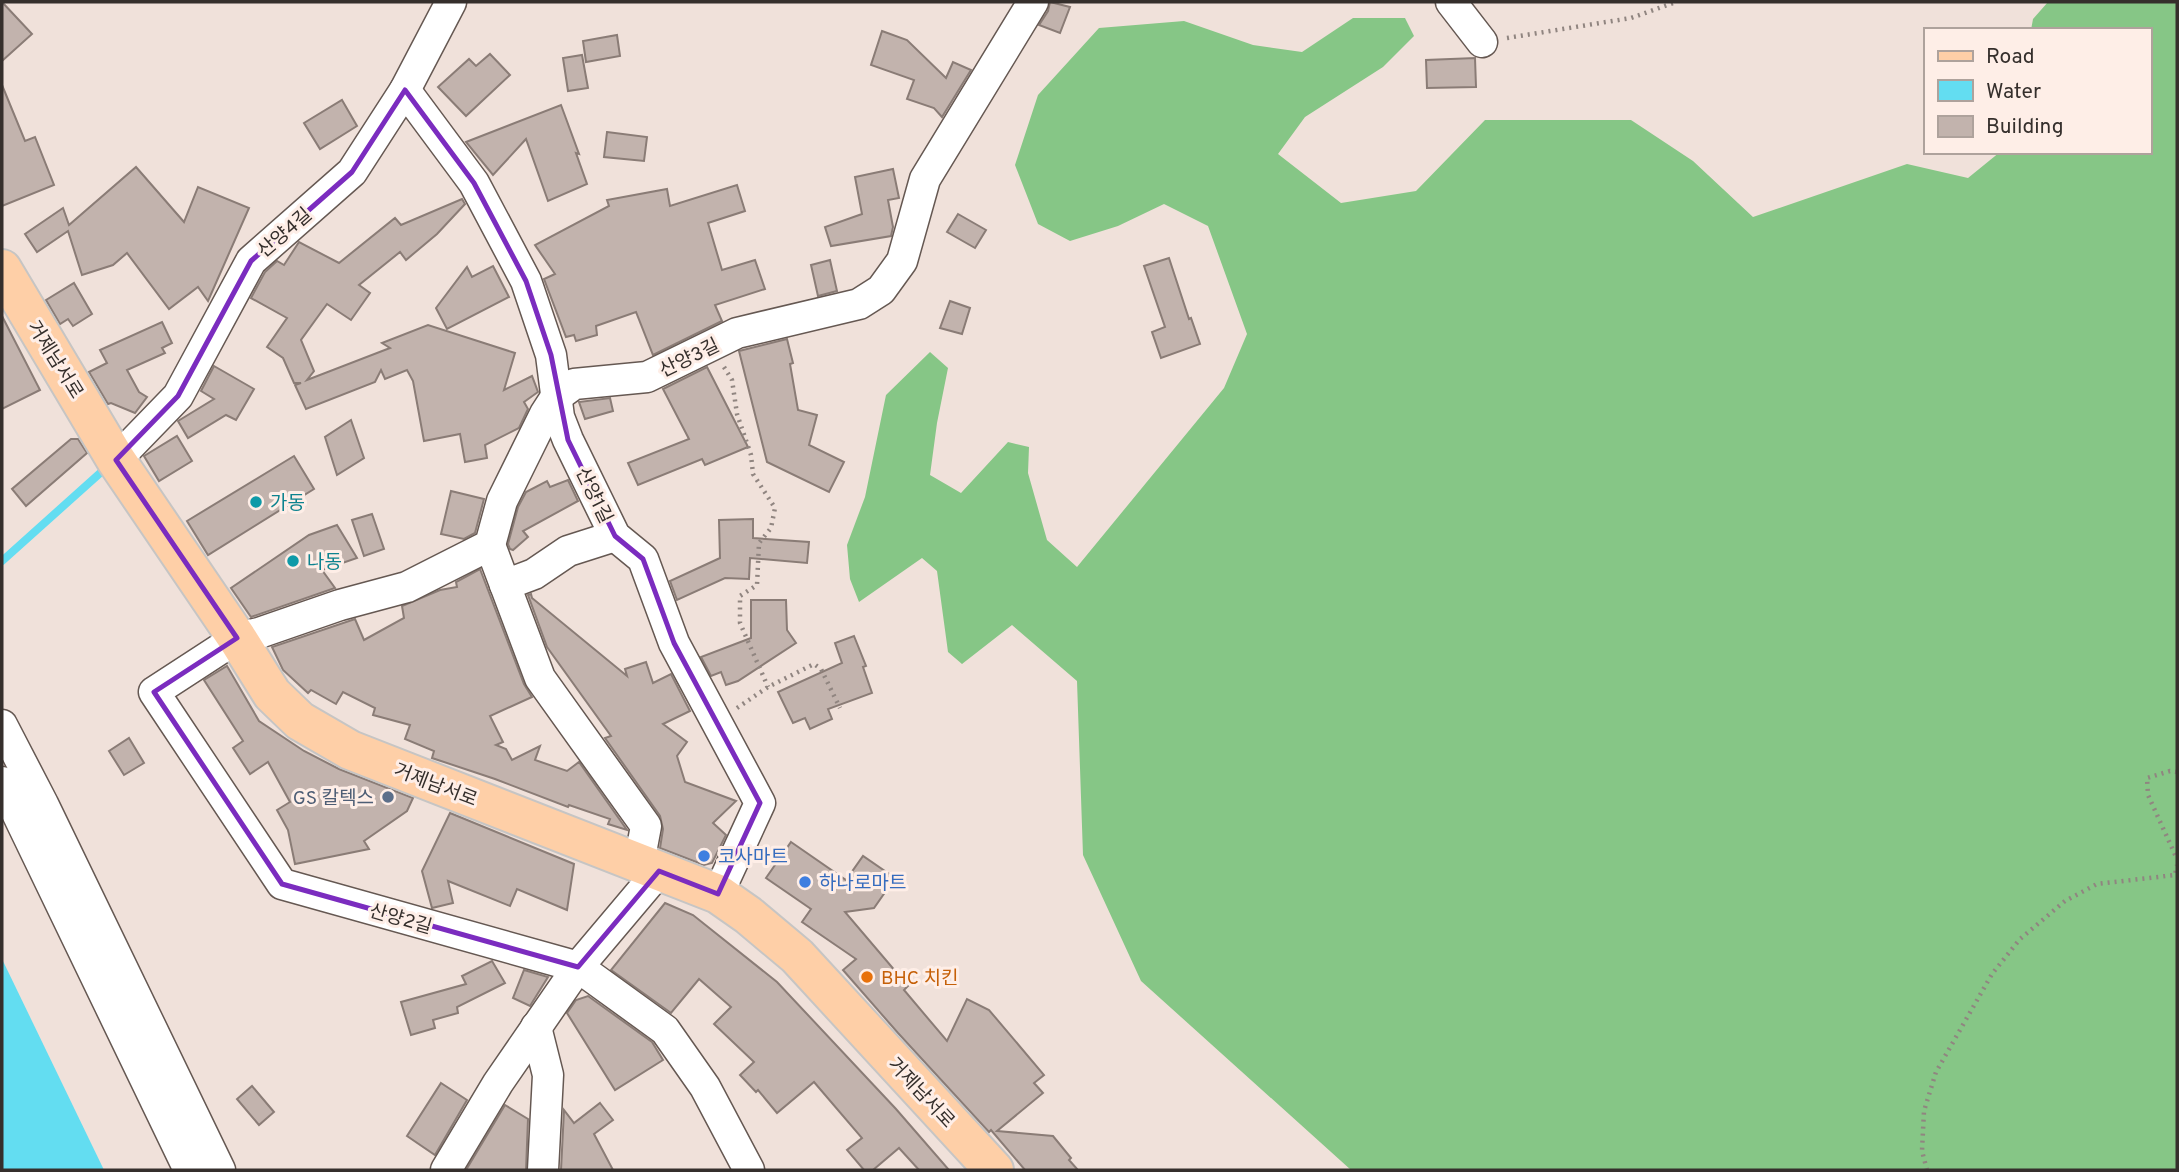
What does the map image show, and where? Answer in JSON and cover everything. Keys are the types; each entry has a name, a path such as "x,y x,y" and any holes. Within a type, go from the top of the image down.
{"main road":[{"name":"거제남서로","path":"2,269 116,460 272,694 300,721 350,750 718,894 797,956 994,1170"}],"street":[{"name":"산양4길","path":"116,460 178,396 251,261 352,172 405,90 451,2"},
{"name":"산양3길","path":"556,397 574,384 647,377 737,333 859,304 881,290 902,261 925,179 1033,2"},
{"path":"1451,2 1482,42"},
{"name":"산양1길","path":"405,90 474,183 526,281 551,355 559,417 568,440 615,536 643,559 674,643 760,803 718,894"},
{"path":"446,1170 498,1083 649,867 646,826 540,677 489,545 502,501 556,397"},
{"path":"505,585 534,574 568,551 615,536"},
{"path":"237,638 407,587 489,545"},
{"name":"산양2길","path":"237,638 154,692 282,884 578,967 665,1030 705,1087 749,1170"},
{"path":"2,725 220,1170"},
{"path":"2,782 189,1170"},
{"path":"536,1027 548,1075 543,1170"}],"path":[{"path":"1482,42 1631,18 1676,2"},
{"path":"710,346 732,380 737,414 751,455 754,474 775,508 771,528 759,543 757,585 740,596 740,623 768,687"},
{"path":"716,722 768,687 814,664 821,669 840,708"},
{"path":"2177,772 2170,771 2147,778 2148,795 2177,859"},
{"path":"1927,1170 1922,1151 1924,1111 1936,1072 1992,974 2020,939 2065,901 2096,884 2175,875 2177,865"}],"highlighted area":[{"path":"405,90 474,183 526,281 551,355 568,440 615,536 643,559 674,643 760,803 718,894 659,871 578,967 282,884 154,692 237,638 116,460 178,396 251,261 352,172"}],"green space":[{"path":"2048,2 2177,2 2177,1170 1351,1170 1141,981 1083,855 1077,681 1012,625 962,664 948,652 937,571 922,558 859,602 850,579 847,545 865,497 886,395 930,352 948,368 930,475 961,493 1008,442 1029,447 1028,473 1047,540 1077,567 1224,388 1247,334 1208,226 1164,204 1118,226 1070,241 1038,224 1015,165 1038,95 1099,28 1184,21 1253,45 1302,52 1353,18 1405,18 1414,36 1383,67 1305,117 1278,154 1341,203 1416,191 1485,120 1631,120 1693,161 1753,217 1907,164 1968,178 1998,154 2151,154 2151,28 2031,28 2033,19"}],"water":[{"path":"2,959 104,1170 2,1170"}],"building":[{"path":"2,2 32,34 2,61"},
{"path":"1050,2 1070,7 1060,33 1039,25"},
{"path":"882,31 907,40 946,78 953,62 971,70 942,117 934,108 907,99 914,80 871,65"},
{"path":"617,35 620,56 586,62 583,41"},
{"path":"490,54 510,75 466,116 438,87 469,59 476,66"},
{"path":"582,55 588,88 568,91 563,58"},
{"path":"1475,58 1476,87 1427,88 1426,60"},
{"path":"2,85 25,141 35,137 54,185 2,206"},
{"path":"342,100 357,126 320,149 304,123"},
{"path":"561,105 587,184 548,201 526,139 493,175 466,142"},
{"path":"607,132 647,137 644,161 604,157"},
{"path":"136,167 184,222 198,187 249,208 208,301 198,287 169,309 127,253 113,265 82,275 68,231 37,252 25,234 63,208 69,225"},
{"path":"893,169 899,198 888,200 893,227 891,236 831,246 825,227 862,214 855,177"},
{"path":"737,185 745,211 708,223 722,270 755,260 765,289 715,305 722,321 653,355 636,312 596,326 597,335 576,341 574,335 566,337 544,279 555,274 535,245 609,206 607,200 667,189 670,206"},
{"path":"462,199 465,204 437,234 406,260 400,252 359,285 370,293 351,320 327,304 301,340 314,371 307,380 390,348 382,343 428,325 515,353 504,390 532,376 538,392 524,402 528,409 519,428 485,445 487,458 465,462 460,434 424,441 413,381 407,370 385,379 381,370 375,382 306,409 295,385 301,383 294,383 283,358 267,347 287,318 251,298 265,272 277,261 284,265 299,242 339,263 395,218 401,225"},
{"path":"958,214 986,230 975,248 947,232"},
{"path":"1169,258 1200,344 1161,358 1152,332 1165,327 1144,266"},
{"path":"830,260 837,291 818,296 811,265"},
{"path":"493,266 509,297 447,329 436,308 467,267 472,277"},
{"path":"74,283 92,314 73,326 68,319 60,324 46,300"},
{"path":"950,301 970,308 962,334 940,328"},
{"path":"2,316 40,390 2,409"},
{"path":"162,322 172,343 162,348 165,353 127,370 139,392 147,397 135,413 108,404 89,372 107,363 100,350"},
{"path":"787,339 793,363 790,364 798,410 817,415 809,445 844,462 829,492 767,462 739,351"},
{"path":"214,366 254,389 236,420 226,415 188,438 178,421 214,399 201,391"},
{"path":"707,367 748,447 705,465 702,459 638,485 628,463 689,439 663,389"},
{"path":"610,398 613,411 585,419 579,402"},
{"path":"351,420 364,458 337,475 325,437"},
{"path":"177,436 192,461 159,481 144,456"},
{"path":"71,439 78,439 87,453 26,506 12,489"},
{"name":"가동","path":"294,456 314,489 208,555 187,521"},
{"path":"568,480 578,501 523,531 528,537 513,550 510,549 508,544 518,507 526,492 547,481 550,487"},
{"path":"451,491 484,499 475,533 464,539 441,534"},
{"path":"372,514 384,549 364,556 352,520"},
{"path":"753,519 753,538 809,542 807,563 750,558 749,579 725,578 677,600 670,581 720,558 719,520"},
{"name":"나동","path":"337,525 357,558 322,570 335,588 251,617 231,588 309,535"},
{"path":"480,569 524,684 532,697 490,716 503,742 496,745 506,749 512,760 540,746 535,760 567,771 579,762 627,830 608,824 610,819 569,805 568,807 432,758 434,751 405,739 410,725 373,715 375,708 343,692 336,704 311,690 308,693 283,670 272,647 355,619 364,640 404,618 402,606 440,590 457,587 456,582"},
{"path":"531,594 532,598 627,676 625,669 646,662 653,683 671,674 690,711 663,724 687,742 677,756 685,782 736,801 713,823 726,835 712,863 704,865 660,848 663,829 660,816 605,738 611,736 547,647 528,595"},
{"path":"751,600 786,600 787,630 796,643 738,681 726,685 721,672 711,676 701,657 751,638"},
{"path":"854,636 866,666 863,667 872,693 828,709 832,719 810,729 805,718 793,723 778,692 842,663 835,643"},
{"path":"227,666 259,721 304,751 339,769 413,798 407,811 364,841 369,849 295,864 288,830 277,810 290,802 268,762 250,774 233,748 243,741 204,680"},
{"path":"129,738 144,763 124,775 109,751"},
{"path":"450,813 574,864 567,910 517,889 510,906 448,881 453,903 432,908 422,871"},
{"path":"791,842 846,880 863,856 895,878 874,908 845,912 908,986 904,990 947,1041 967,999 989,1010 1044,1075 1034,1083 1043,1093 997,1131 1053,1136 1078,1170 1025,1170 991,1130 989,1132 898,1033 843,970 856,959 802,922 811,909 766,878"},
{"path":"665,903 693,915 777,982 949,1170 919,1170 899,1148 873,1170 864,1170 847,1150 862,1138 814,1082 777,1113 758,1090 756,1092 740,1075 754,1062 714,1024 731,1007 699,979 671,1013 611,970"},
{"path":"492,961 505,983 457,1007 458,1013 433,1020 435,1028 411,1035 401,1002 466,984 462,976"},
{"path":"524,970 548,977 530,1006 513,998"},
{"path":"588,996 652,1042 663,1060 615,1090 567,1013 576,1000"},
{"path":"441,1083 467,1100 435,1155 407,1136"},
{"path":"252,1086 274,1112 259,1125 237,1099"},
{"path":"600,1103 613,1120 594,1134 613,1170 561,1170 564,1110 574,1123"},
{"path":"505,1105 528,1119 526,1170 466,1170"}],"waterway":[{"path":"2,561 108,466"}],"place":[{"name":"가동","path":"256,502"},
{"name":"나동","path":"293,561"},
{"name":"GS 칼텍스","path":"388,797"},
{"name":"코사마트","path":"704,856"},
{"name":"하나로마트","path":"805,882"},
{"name":"BHC 치킨","path":"867,977"}]}
